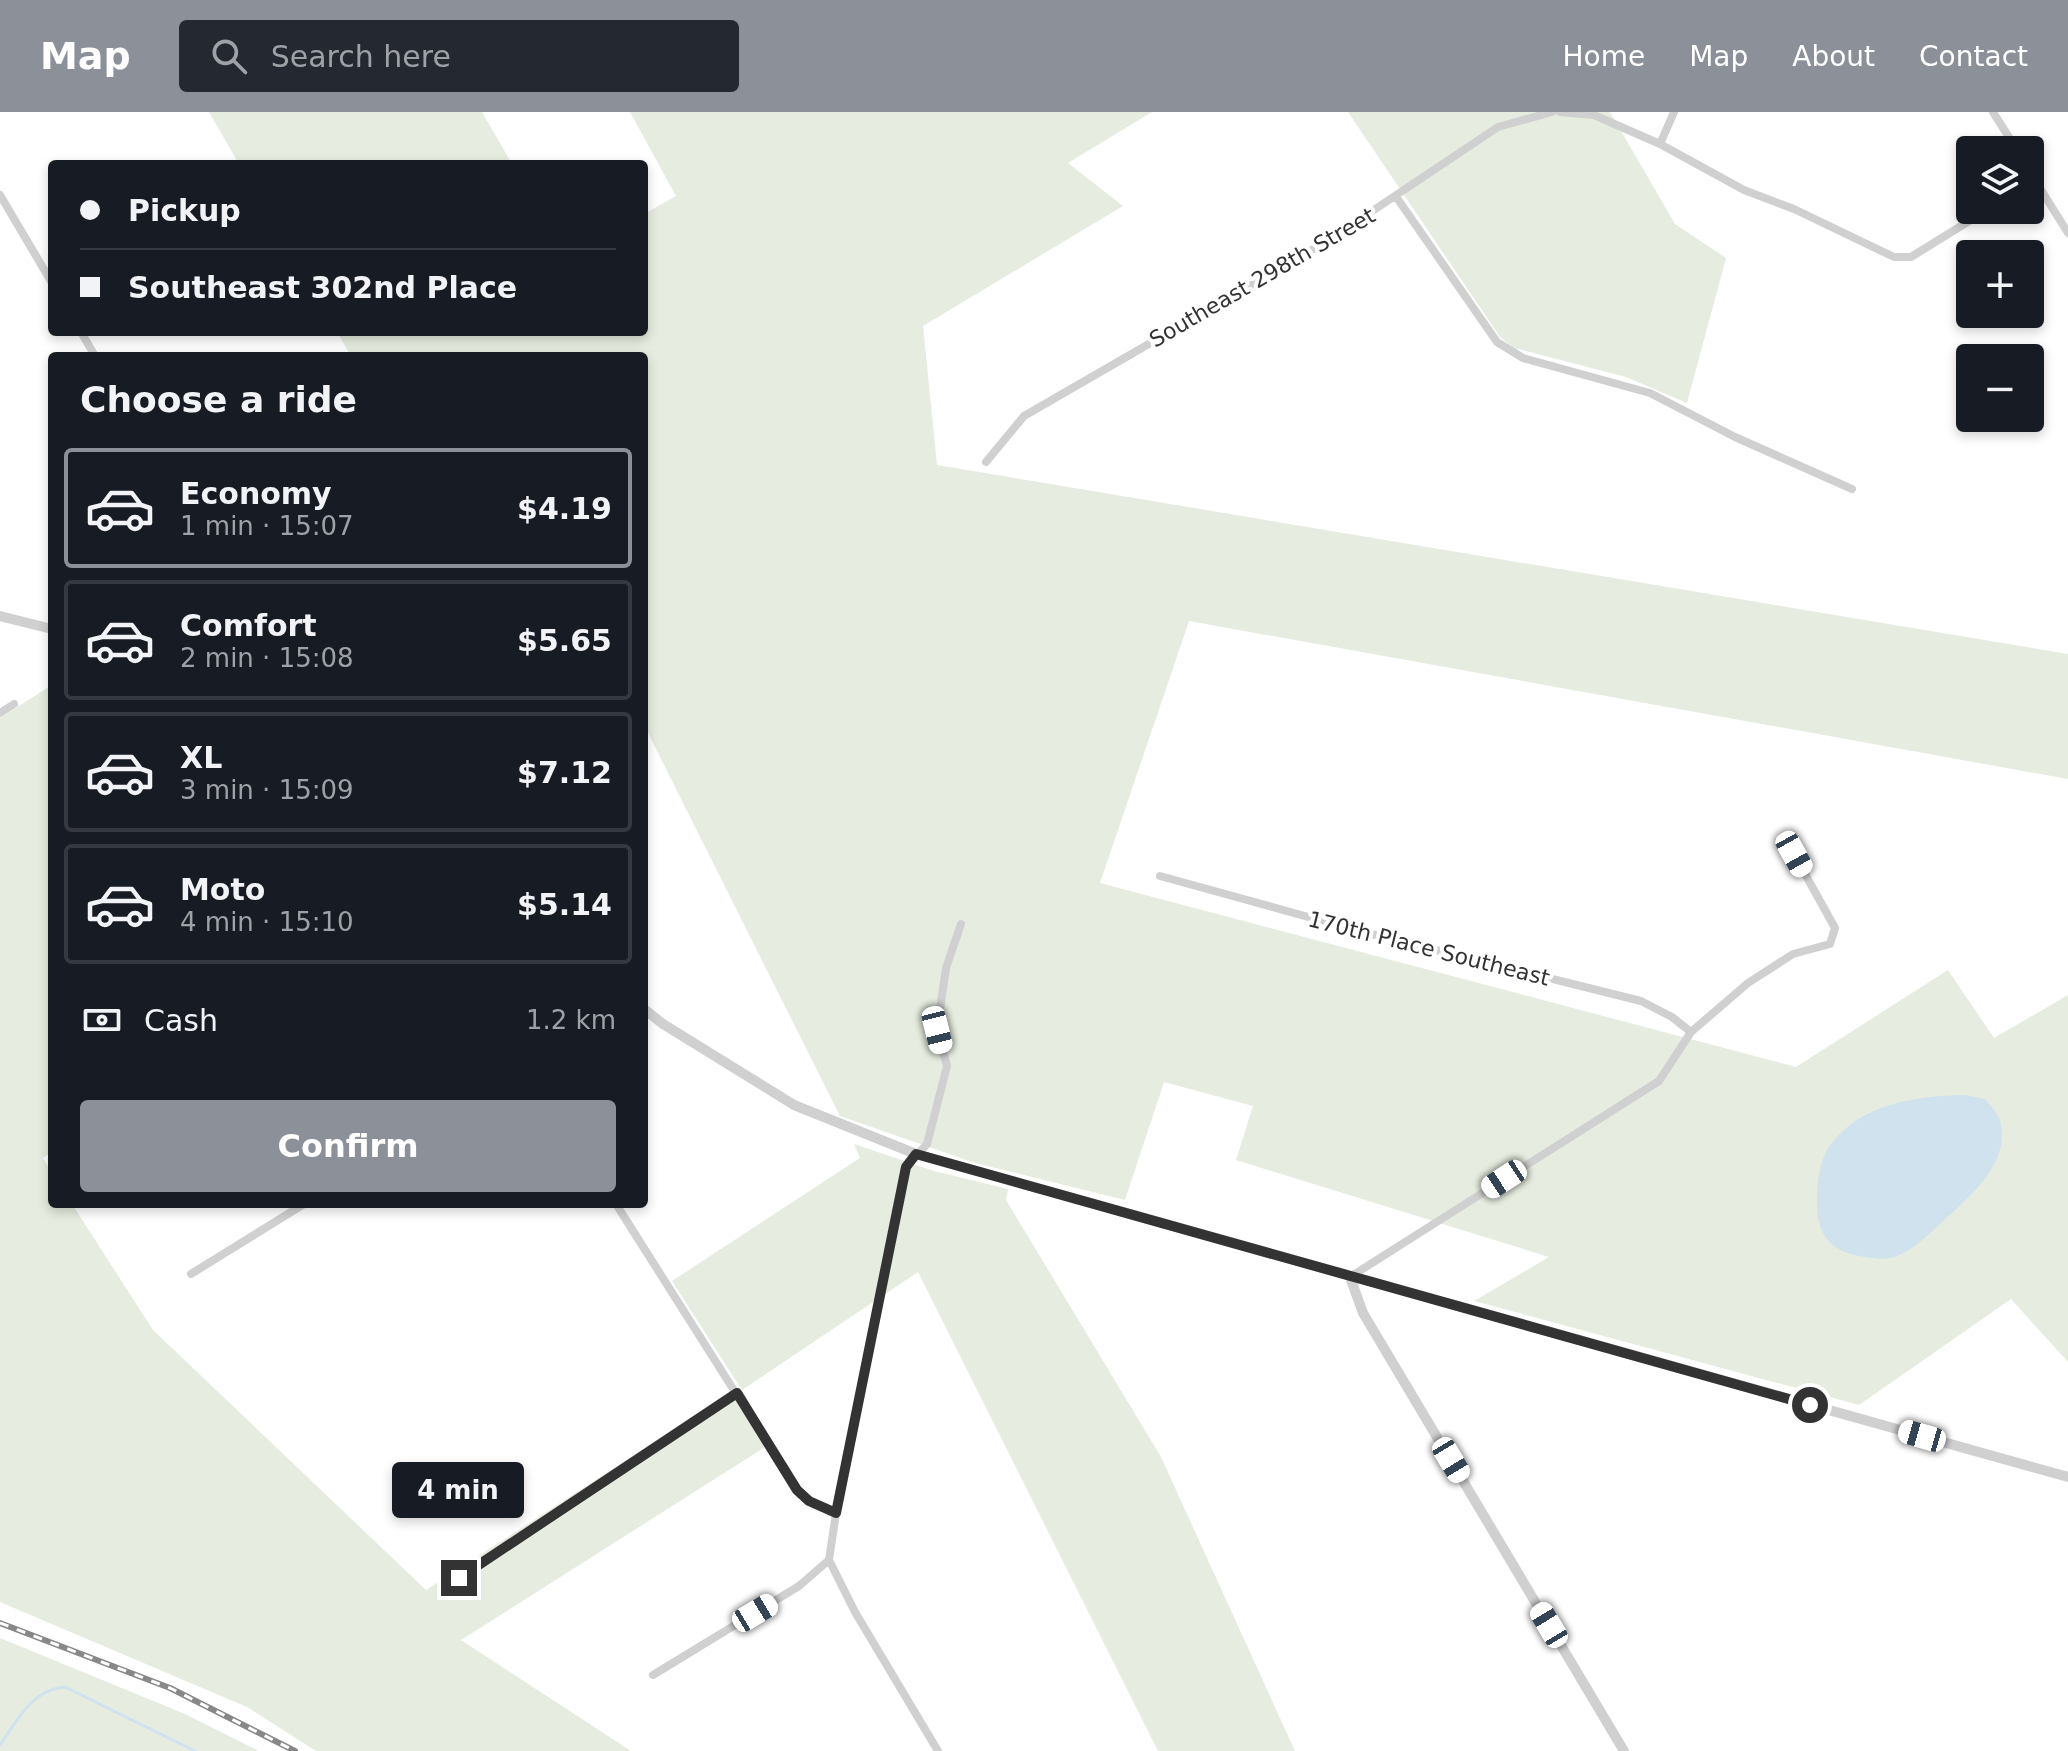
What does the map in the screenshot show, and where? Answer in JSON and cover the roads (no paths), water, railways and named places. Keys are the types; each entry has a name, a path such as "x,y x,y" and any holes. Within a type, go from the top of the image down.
{"street":[{"name":"Southeast 298th Street","path":"986,462 1024,416 1397,198 1498,127 1552,112"},
{"path":"1560,112 1594,115 1660,144 1744,190 1794,209 1894,257 1911,257 1964,224"},
{"path":"1660,144 1674,112"},
{"path":"1993,112 2008,136"},
{"path":"0,195 48,276"},
{"path":"2044,196 2068,233"},
{"path":"1397,198 1497,342 1523,358 1650,393 1735,437 1852,489"},
{"path":"0,616 48,628"},
{"path":"0,713 14,704"},
{"path":"1350,1277 1659,1081 1691,1032 1769,967 1793,954 1830,944 1835,937 1835,928 1794,854"},
{"name":"170th Place Southeast","path":"1160,876 1359,931 1641,1001 1672,1017 1691,1032"},
{"path":"938,1751 855,1612 829,1560 906,1167 927,1144 947,1066 937,1030 946,968 961,924"},
{"path":"648,1012 676,1033 794,1105 916,1154 2068,1477"},
{"path":"191,1274 298,1208"},
{"path":"619,1208 797,1490 809,1501 836,1513"},
{"path":"1350,1277 1363,1313 1624,1751"},
{"path":"459,1578 737,1393"},
{"path":"653,1675 799,1586 829,1560"}],"water":[{"path":"1965,1095 1985,1099 1998,1116 2002,1134 1994,1164 1974,1191 1923,1240 1898,1256 1881,1259 1855,1255 1831,1243 1821,1228 1817,1199 1821,1165 1832,1143 1845,1129 1875,1110 1928,1097"}],"waterway":[{"path":"0,1745 34,1700 53,1689 65,1687 195,1751"}],"railway":[{"path":"0,1623 170,1688 295,1751"}]}
